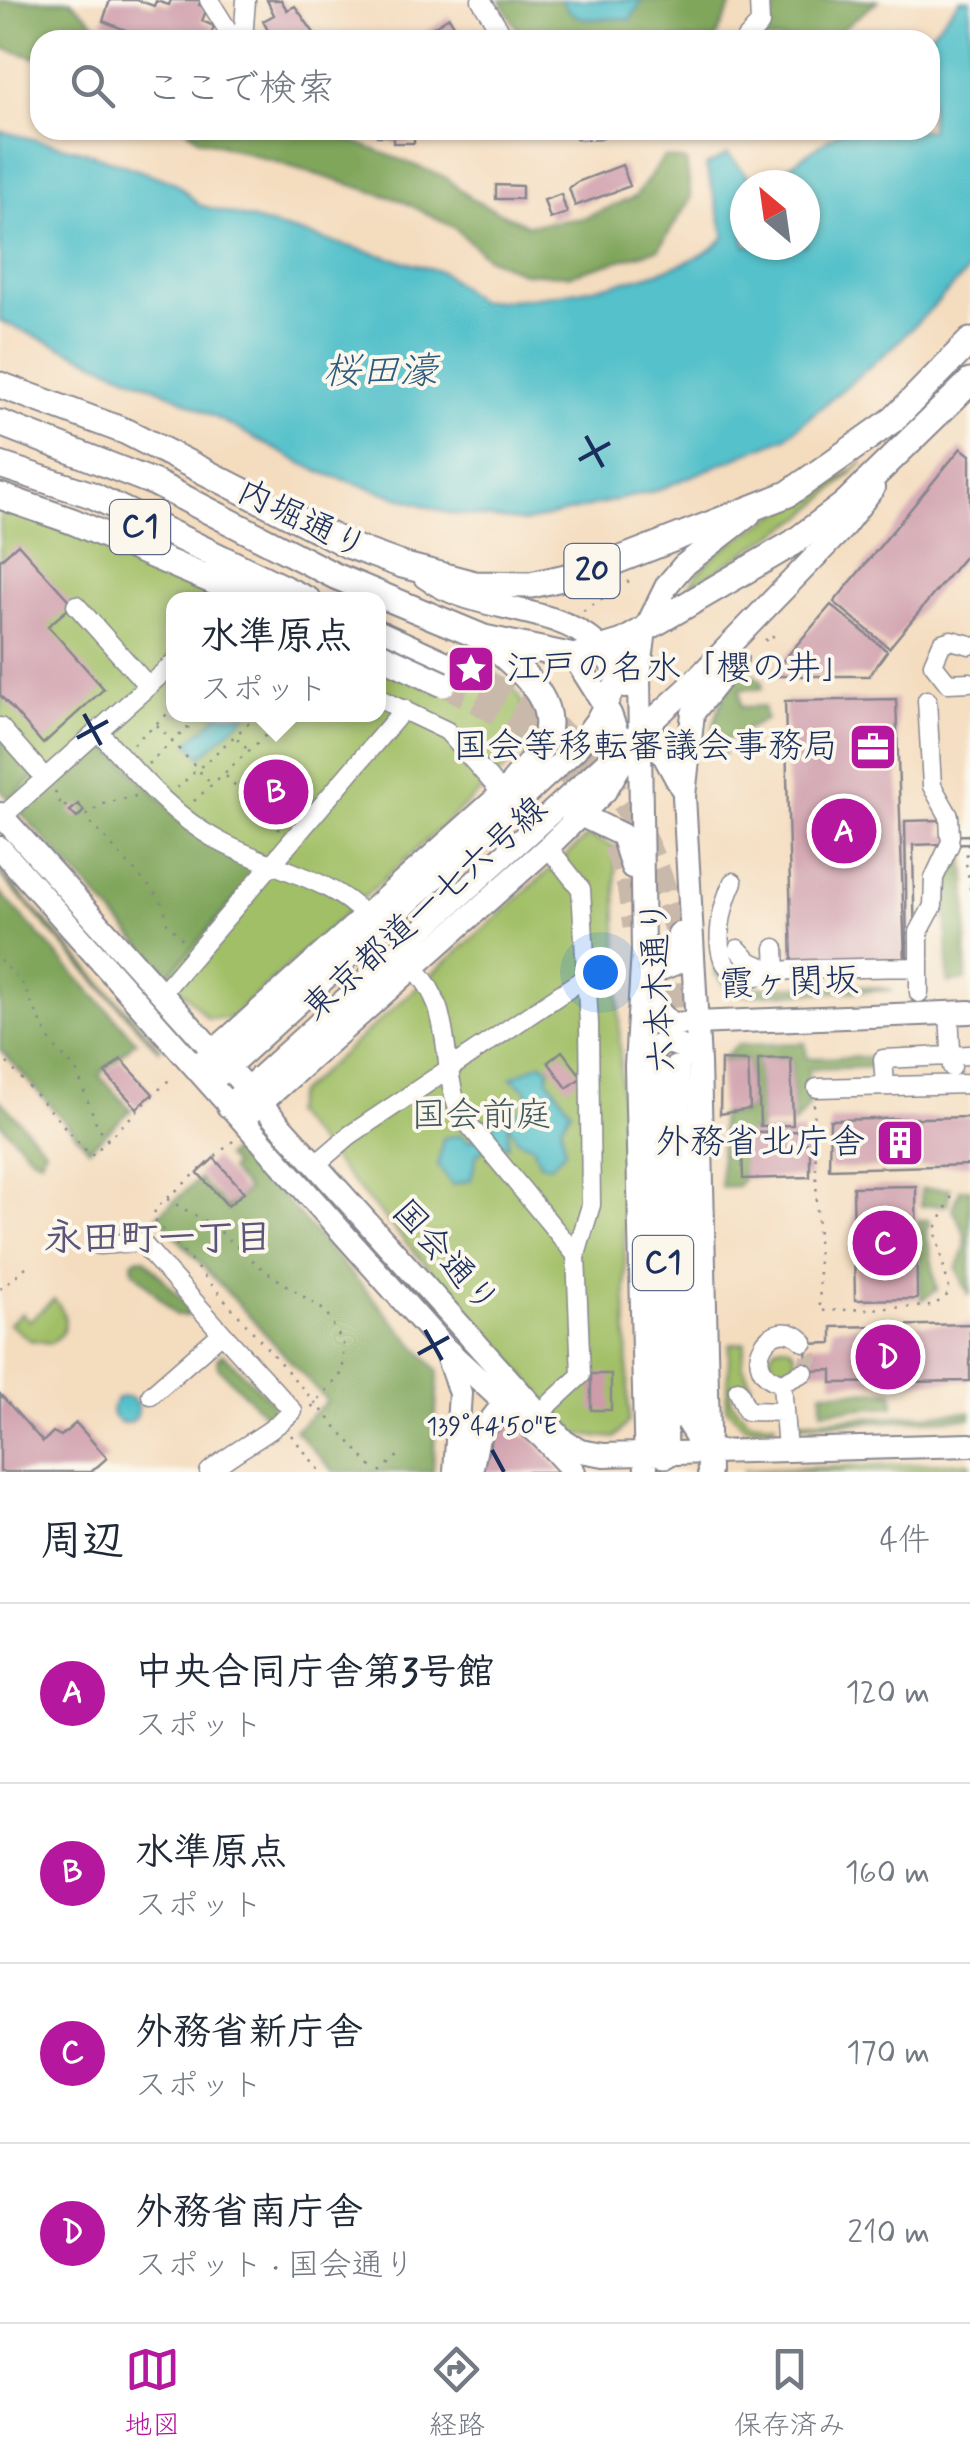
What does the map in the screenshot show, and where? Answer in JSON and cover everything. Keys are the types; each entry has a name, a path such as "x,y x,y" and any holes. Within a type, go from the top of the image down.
{"highway":[{"name":"内堀通り","path":"0,385 127,432 350,546 415,570 476,584 550,582 761,508 856,449 894,419 970,340"},
{"name":"内堀通り","path":"386,597 484,638 574,657 602,651 793,543 845,504 970,382"},
{"name":"内堀通り","path":"0,422 155,484 373,592"},
{"name":"C1","path":"0,465 92,495 292,592"},
{"name":"C1","path":"0,476 164,537 257,592"},
{"path":"0,496 72,521 239,592"},
{"path":"386,638 447,675 386,656"},
{"path":"484,638 536,686 547,719 542,745 508,788"},
{"name":"C1","path":"662,1064 686,1419 677,1465"},
{"name":"C1","path":"662,1064 677,1465"}],"main road":[{"name":"東京都道一七六号線","path":"235,1122 254,1096 802,573 841,530 900,453"},
{"name":"六本木通り","path":"677,1465 662,1064 642,961 640,808 632,735 645,630 683,566 761,508"},
{"path":"415,570 464,597 563,623 602,651 620,679 632,735 666,756 684,796"},
{"path":"684,796 693,714 776,613 802,573"},
{"name":"東京都道一七六号線","path":"192,1076 221,1059 576,750 645,630"},
{"name":"六本木通り","path":"574,657 632,735"},
{"name":"東京都道一七六号線","path":"221,1059 366,917 605,703"},
{"name":"東京都道一七六号線","path":"254,1096 414,968 584,813 606,791 632,735"},
{"path":"576,750 632,735"},
{"name":"六本木通り","path":"662,1064 696,1021 684,796"},
{"path":"552,813 584,813 626,839 642,961 661,969 676,963 680,930 690,919"},
{"name":"国会通り","path":"1,815 315,1165 574,1472"},
{"name":"国会通り","path":"0,848 192,1076 445,1348 539,1414 580,1452 677,1465 787,1452 970,1445"},
{"name":"霞ヶ関坂","path":"642,961 661,1018 672,1024 960,1013"},
{"path":"662,1064 665,1029 696,1021"},
{"path":"445,1348 460,1392 455,1472"},
{"path":"472,1472 478,1437 510,1395"}],"lane":[{"path":"208,0 228,30"},
{"path":"244,30 246,0"},
{"path":"481,0 500,30"},
{"path":"754,30 760,24 759,0"},
{"path":"76,605 148,686"},
{"path":"970,645 951,640 942,643 934,664 948,682 970,682"},
{"path":"1,815 166,670"},
{"path":"927,700 932,786 949,816 956,841 934,878 933,906 918,932 918,968 925,993 928,917"},
{"path":"386,701 447,731 508,788"},
{"path":"161,994 404,709"},
{"path":"0,727 45,778"},
{"path":"98,731 165,793 188,822 272,866 349,898 366,917"},
{"path":"539,1414 582,1375 576,1255 591,1205 581,889 548,847"},
{"path":"733,882 723,902 724,963 744,976 918,968"},
{"path":"775,948 776,972"},
{"path":"738,949 749,961 776,972"},
{"path":"414,968 430,985 442,1016 452,1096 474,1135 576,1255"},
{"path":"315,1165 350,1135 586,977"},
{"path":"816,1088 961,1084 960,1013"},
{"path":"885,1085 884,1059 961,1056"},
{"path":"99,1245 141,1242 292,1412 209,1472"},
{"path":"782,1383 761,1369 761,1344 783,1332 804,1342"},
{"path":"152,1395 222,1333"},
{"path":"782,1383 804,1372"},
{"path":"782,1383 787,1452"},
{"path":"738,1390 747,1411 784,1412"}],"path":[{"path":"577,617 634,577 636,566"},
{"path":"764,639 768,642 778,632"},
{"path":"130,747 166,715"},
{"path":"147,765 195,722"},
{"path":"196,954 167,922 164,906 155,893 124,862 87,814 104,803 165,793 198,770 250,722"},
{"path":"186,808 281,722"},
{"path":"156,724 212,786"},
{"path":"235,736 250,752"},
{"path":"225,774 292,844"},
{"path":"45,778 62,808 72,802"},
{"path":"956,841 966,862 970,898"},
{"path":"0,960 22,983 52,1042 76,1070 96,1125 108,1141"},
{"path":"0,1055 91,1156 192,1076"},
{"path":"816,1088 820,1310 933,1306 950,1293 935,1230 955,1190"},
{"path":"235,1122 155,1209 154,1220 378,1472 400,1454"},
{"path":"166,1198 215,1227 264,1270 315,1302 332,1320 345,1364 338,1381 303,1415"},
{"path":"0,1289 26,1267"},
{"path":"291,1426 291,1439 321,1472"}],"green space":[{"path":"0,0 71,0 102,30 30,30 30,56 0,47"},
{"path":"500,0 734,0 720,30 518,30"},
{"path":"779,0 879,0 841,30 766,30"},
{"path":"204,140 350,140 445,177 473,200 527,225 584,218 635,197 664,157 686,161 691,198 659,249 569,275 523,273 486,257 455,228 400,200"},
{"path":"863,462 806,515 689,587 701,569 742,536"},
{"path":"0,510 51,523 218,592 166,592 166,722 386,722 386,667 439,692 458,654 503,679 513,688 525,713 525,751 230,1019 207,1018 0,789"},
{"path":"744,668 762,682 762,689 740,689 741,707 763,706 766,719 726,740 724,754 711,756 719,709"},
{"path":"0,735 36,775 9,799 0,789"},
{"path":"100,739 190,830 260,870 168,975 21,813"},
{"name":"国会前庭","path":"588,836 615,847 629,1421 615,1438 576,1434 291,1113 297,1094"},
{"path":"952,849 962,849 964,863 966,980 948,983 946,876"},
{"path":"0,871 160,1048 158,1050 0,875"},
{"path":"0,892 136,1041 99,1075 131,1110 89,1149 0,1049"},
{"path":"714,966 738,988 854,985 893,990 734,995 715,974"},
{"path":"805,1043 807,1058 871,1057 871,1067 808,1069 809,1106 793,1125 791,1059 758,1059 760,1126 758,1131 748,1132 748,1144 743,1144 743,1179 737,1186 721,1187 720,1114 737,1115 750,1109 748,1061 721,1060 737,1045"},
{"path":"0,1100 45,1149 41,1160 31,1156 0,1123"},
{"path":"237,1146 438,1371 433,1472 334,1472 295,1430 327,1401 157,1216 199,1179 227,1208 247,1190 229,1170 233,1166 225,1157"},
{"path":"950,1188 947,1205 921,1206 921,1189"},
{"path":"970,1189 970,1296 956,1269 964,1253 965,1239 952,1209 960,1190"},
{"path":"919,1220 928,1220 930,1225 926,1229 937,1290 921,1300"},
{"path":"145,1259 190,1308 188,1316 176,1315 133,1270 132,1262"},
{"path":"54,1299 65,1321 62,1333 51,1343 30,1340 9,1324 22,1313 29,1321"},
{"path":"745,1343 742,1363 751,1384 732,1385 731,1401 749,1421 775,1423 775,1427 745,1427 726,1407 730,1344"},
{"path":"783,1345 792,1349 796,1358 792,1367 783,1371 774,1367 770,1358 774,1349"},
{"path":"223,1354 272,1401 273,1413 264,1414 218,1367 217,1359"},
{"path":"893,1391 894,1406 822,1411 822,1392"},
{"path":"970,1412 970,1418 800,1425 800,1421"},
{"path":"970,1462 970,1472 741,1471"}],"water":[{"path":"561,0 641,2 630,20 583,18"},
{"name":"桜田濠","path":"960,0 970,0 970,269 895,345 786,437 658,490 526,522 448,513 317,471 175,396 0,321 0,131 86,152 176,183 199,205 442,272 478,301 610,285 682,264 708,251 725,236 706,166 728,154 742,170 730,170 730,260 820,260 820,170 784,170 827,140 940,140 940,30 934,30"},
{"path":"211,722 239,722 201,756 188,742"},
{"path":"541,1063 549,1068 548,1079 571,1110 561,1126 565,1151 551,1165 540,1163 533,1146 517,1139 508,1123 508,1146 491,1143 477,1154 471,1180 452,1185 438,1165 443,1138 477,1138 512,1096 519,1114 530,1113 526,1089 511,1078"},
{"path":"125,1397 134,1401 138,1410 134,1419 125,1423 116,1419 112,1410 116,1401"}],"building":[{"path":"110,0 137,0 154,6 156,1 169,5 171,0 201,0 199,5 207,8 202,21 214,26 213,30 125,30 103,21"},
{"path":"267,0 281,0 287,10 295,6 312,30 268,30 263,21 274,15"},
{"path":"449,17 457,30 429,30"},
{"path":"393,140 414,140 414,143"},
{"path":"622,165 630,186 575,206 569,188"},
{"path":"496,185 522,186 522,199 496,199"},
{"path":"561,194 567,213 550,219 544,200"},
{"path":"961,448 970,455 970,550 889,648 834,602"},
{"path":"18,544 73,605 48,626 104,689 43,744 0,695 0,560"},
{"path":"831,605 887,651 869,676 770,676"},
{"path":"896,699 905,961 792,964 785,701"},
{"path":"78,804 84,811 77,818 70,811"},
{"path":"942,820 942,836 970,835 970,843 913,845 915,957 907,957 905,821"},
{"path":"562,1051 582,1077 567,1088 548,1062"},
{"path":"791,1058 793,1125 760,1126 758,1059"},
{"path":"121,1059 153,1094 137,1108 105,1073"},
{"path":"721,1060 748,1061 750,1109 720,1114"},
{"name":"外務省北庁舎","path":"970,1117 970,1165 829,1169 830,1120"},
{"path":"803,1131 803,1144 810,1143 810,1177 743,1179 742,1144 748,1144 747,1132"},
{"path":"214,1158 244,1192 228,1206 198,1173"},
{"path":"916,1186 917,1299 855,1300 853,1187"},
{"path":"970,1324 970,1381 832,1383 832,1370 807,1371 806,1344 832,1343 832,1327"},
{"path":"591,1374 611,1374 611,1410 591,1410"},
{"path":"0,1394 43,1442 53,1432 61,1436 76,1423 107,1458 91,1472 0,1472"},
{"path":"511,1422 523,1437 528,1434 561,1472 482,1472 493,1434"}],"tunnel":[{"path":"452,667 500,690 541,717 577,747 607,780 653,859 682,958"},
{"path":"443,684 488,707 527,734 562,767 593,806"},
{"path":"615,845 629,885 635,927"},
{"path":"668,946 675,1041"},
{"path":"804,1342 809,1358 804,1372"}],"place":[{"name":"江戸の名水「櫻の井」","path":"471,669"},
{"name":"国会等移転審議会事務局","path":"873,747"},
{"name":"水準原点","path":"276,792"},
{"name":"中央合同庁舎第3号館","path":"844,831"},
{"name":"外務省北庁舎","path":"900,1143"},
{"name":"外務省新庁舎","path":"885,1243"},
{"name":"外務省南庁舎","path":"888,1357"}],"district":[{"name":"永田町一丁目","path":"158,1239"}]}
